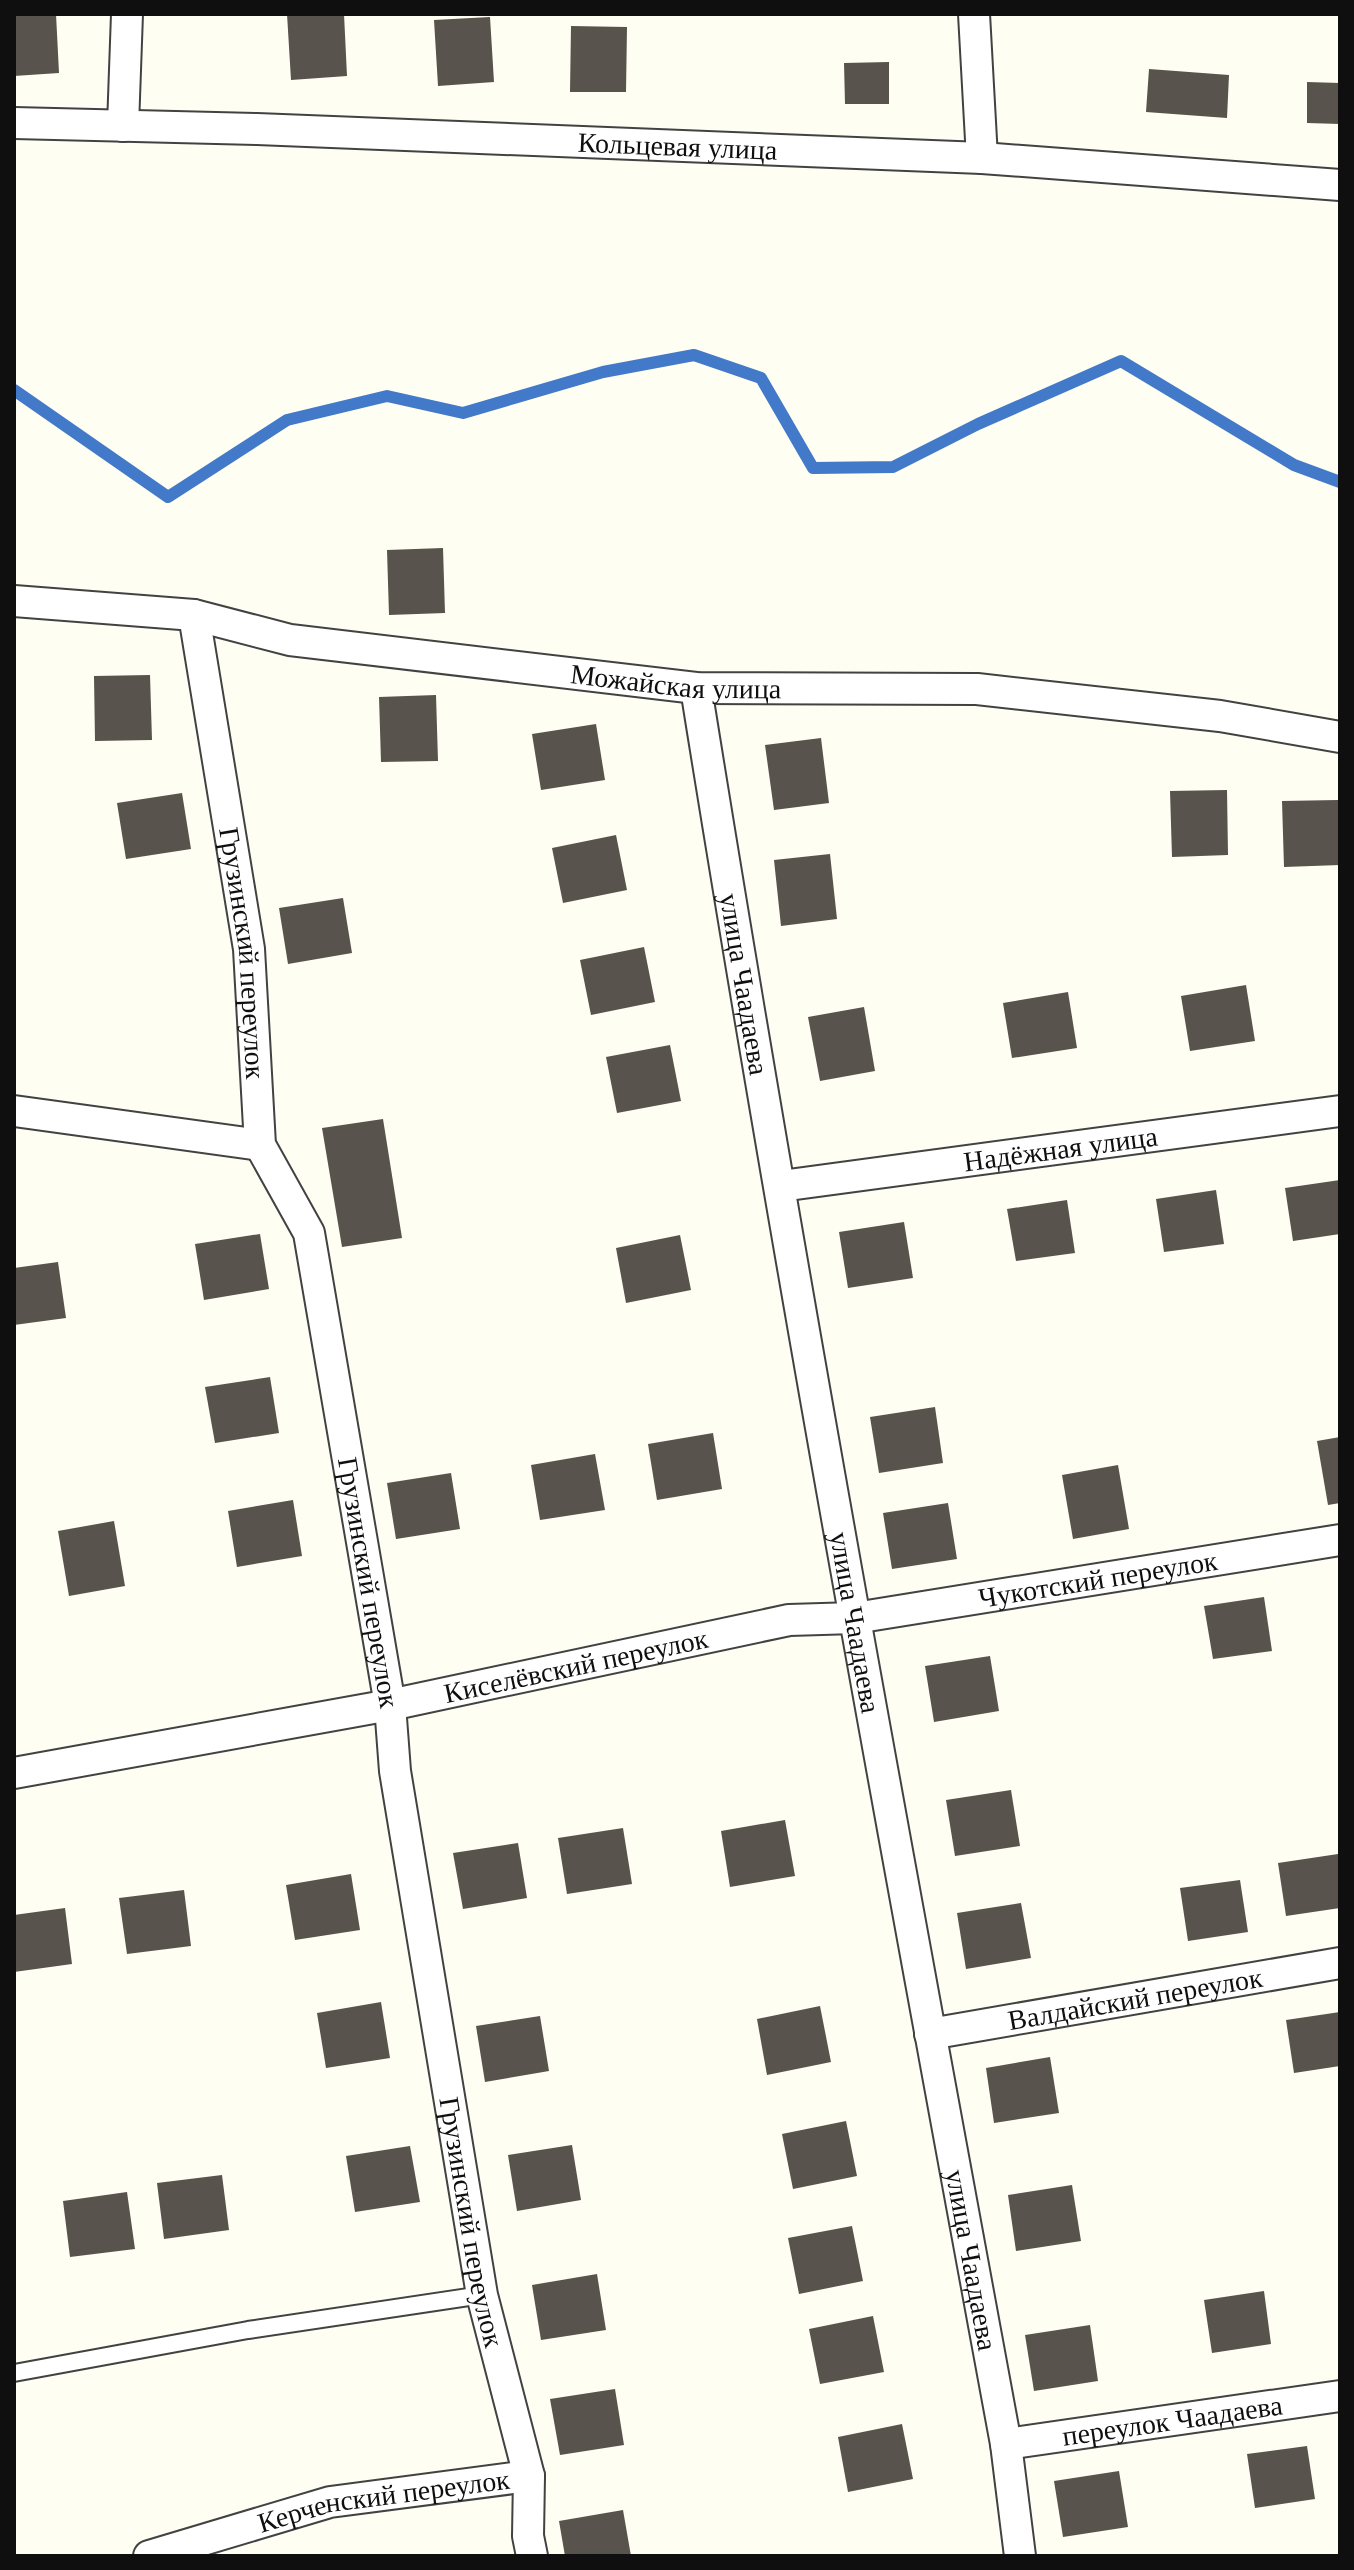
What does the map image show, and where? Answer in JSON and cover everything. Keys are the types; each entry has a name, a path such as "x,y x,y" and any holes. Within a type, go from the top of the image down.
{"street":[{"path":"123,126 127,14"},
{"path":"974,14 982,158"},
{"name":"Кольцевая улица","path":"14,123 982,158 1340,185"},
{"name":"Можайская улица","path":"14,601 194,615 290,640 696,688 977,689 1220,716 1340,737"},
{"name":"Грузинский переулок","path":"194,615 249,949 260,1145 309,1233 390,1705 395,1771 482,2295 529,2476 528,2536 532,2556"},
{"name":"улица Чаадаева","path":"696,688 731,907 855,1618 1006,2444 1020,2556"},
{"path":"14,1111 260,1145"},
{"name":"Надёжная улица","path":"781,1186 1340,1111"},
{"name":"Чукотский переулок","path":"855,1618 1340,1540"},
{"name":"Киселёвский переулок","path":"14,1773 390,1705 789,1620 855,1618"},
{"name":"Валдайский переулок","path":"930,2034 1340,1963"},
{"name":"переулок Чаадаева","path":"1006,2444 1340,2396"},
{"name":"Керченский переулок","path":"149,2556 330,2502 529,2476"}],"lane":[{"path":"14,2373 248,2330 482,2295"}],"building":[{"path":"14,14 56,14 59,73 14,76"},
{"path":"287,14 344,14 347,76 291,80"},
{"path":"490,17 494,82 438,86 434,20"},
{"path":"571,26 627,27 626,92 570,92"},
{"path":"889,62 889,104 845,104 844,63"},
{"path":"1149,69 1229,75 1227,118 1146,112"},
{"path":"1307,82 1340,83 1340,124 1307,123"},
{"path":"443,548 445,613 389,615 387,550"},
{"path":"150,675 152,740 95,741 94,676"},
{"path":"436,695 438,761 381,762 379,697"},
{"path":"596,724 605,780 541,790 532,734"},
{"path":"821,738 829,803 774,810 765,745"},
{"path":"1227,790 1228,855 1172,857 1170,791"},
{"path":"182,793 191,849 126,859 117,803"},
{"path":"1338,800 1340,865 1284,867 1282,801"},
{"path":"616,835 627,890 563,903 552,848"},
{"path":"830,854 837,919 781,926 774,860"},
{"path":"343,898 352,953 288,964 279,908"},
{"path":"644,947 655,1002 591,1015 580,960"},
{"path":"1246,985 1255,1041 1190,1051 1181,996"},
{"path":"1068,992 1077,1048 1012,1058 1003,1003"},
{"path":"864,1007 875,1071 820,1081 808,1017"},
{"path":"670,1045 681,1101 617,1113 606,1057"},
{"path":"383,1119 402,1238 342,1247 322,1128"},
{"path":"1340,1180 1340,1234 1293,1241 1285,1188"},
{"path":"1216,1190 1224,1244 1164,1252 1156,1199"},
{"path":"1067,1200 1075,1253 1016,1261 1007,1209"},
{"path":"904,1222 913,1278 848,1288 839,1232"},
{"path":"260,1234 269,1289 204,1300 195,1244"},
{"path":"680,1235 691,1290 626,1303 616,1248"},
{"path":"58,1262 66,1318 14,1325 14,1268"},
{"path":"270,1377 279,1433 215,1443 205,1387"},
{"path":"935,1407 943,1463 879,1473 870,1417"},
{"path":"713,1433 722,1489 657,1500 648,1444"},
{"path":"1340,1437 1340,1503 1328,1505 1317,1441"},
{"path":"595,1454 605,1510 540,1520 531,1465"},
{"path":"1118,1465 1129,1529 1073,1539 1062,1475"},
{"path":"451,1473 460,1529 396,1539 387,1483"},
{"path":"293,1500 302,1556 237,1567 228,1511"},
{"path":"948,1503 957,1559 892,1569 883,1513"},
{"path":"114,1521 125,1586 69,1596 58,1531"},
{"path":"1264,1597 1272,1651 1213,1659 1204,1606"},
{"path":"990,1656 999,1711 934,1722 925,1666"},
{"path":"1011,1790 1020,1846 955,1856 946,1800"},
{"path":"785,1820 795,1876 730,1887 721,1831"},
{"path":"623,1828 632,1884 567,1894 558,1838"},
{"path":"518,1843 527,1898 463,1909 453,1853"},
{"path":"1338,1854 1340,1908 1286,1916 1278,1863"},
{"path":"351,1874 360,1930 295,1940 286,1885"},
{"path":"1240,1880 1248,1932 1188,1941 1180,1888"},
{"path":"184,1890 191,1946 127,1954 119,1898"},
{"path":"1021,1903 1031,1958 966,1969 957,1913"},
{"path":"65,1908 72,1964 14,1972 14,1915"},
{"path":"381,2002 390,2058 326,2068 317,2013"},
{"path":"820,2006 831,2062 767,2075 757,2019"},
{"path":"1340,2012 1340,2066 1294,2073 1286,2020"},
{"path":"540,2016 549,2071 485,2082 476,2026"},
{"path":"1050,2057 1059,2113 994,2123 986,2068"},
{"path":"846,2121 857,2176 793,2189 782,2134"},
{"path":"572,2145 581,2200 517,2211 508,2155"},
{"path":"410,2146 420,2202 355,2212 346,2156"},
{"path":"222,2175 229,2230 164,2239 157,2183"},
{"path":"1072,2185 1081,2241 1016,2251 1008,2195"},
{"path":"127,2192 135,2249 70,2257 63,2201"},
{"path":"852,2226 863,2281 799,2294 788,2238"},
{"path":"597,2274 606,2330 541,2340 532,2285"},
{"path":"1264,2291 1271,2344 1212,2353 1204,2300"},
{"path":"873,2316 884,2372 820,2384 809,2329"},
{"path":"1090,2325 1098,2381 1034,2391 1025,2335"},
{"path":"615,2389 624,2445 560,2455 550,2399"},
{"path":"902,2424 913,2479 848,2492 838,2437"},
{"path":"1307,2446 1315,2499 1255,2508 1247,2454"},
{"path":"1119,2471 1128,2527 1063,2537 1054,2481"},
{"path":"623,2510 631,2556 565,2556 559,2521"}],"waterway":[{"path":"14,390 168,497 287,420 387,396 463,413 603,372 694,355 761,378 813,468 893,467 978,424 1121,361 1294,465 1340,482"}]}
